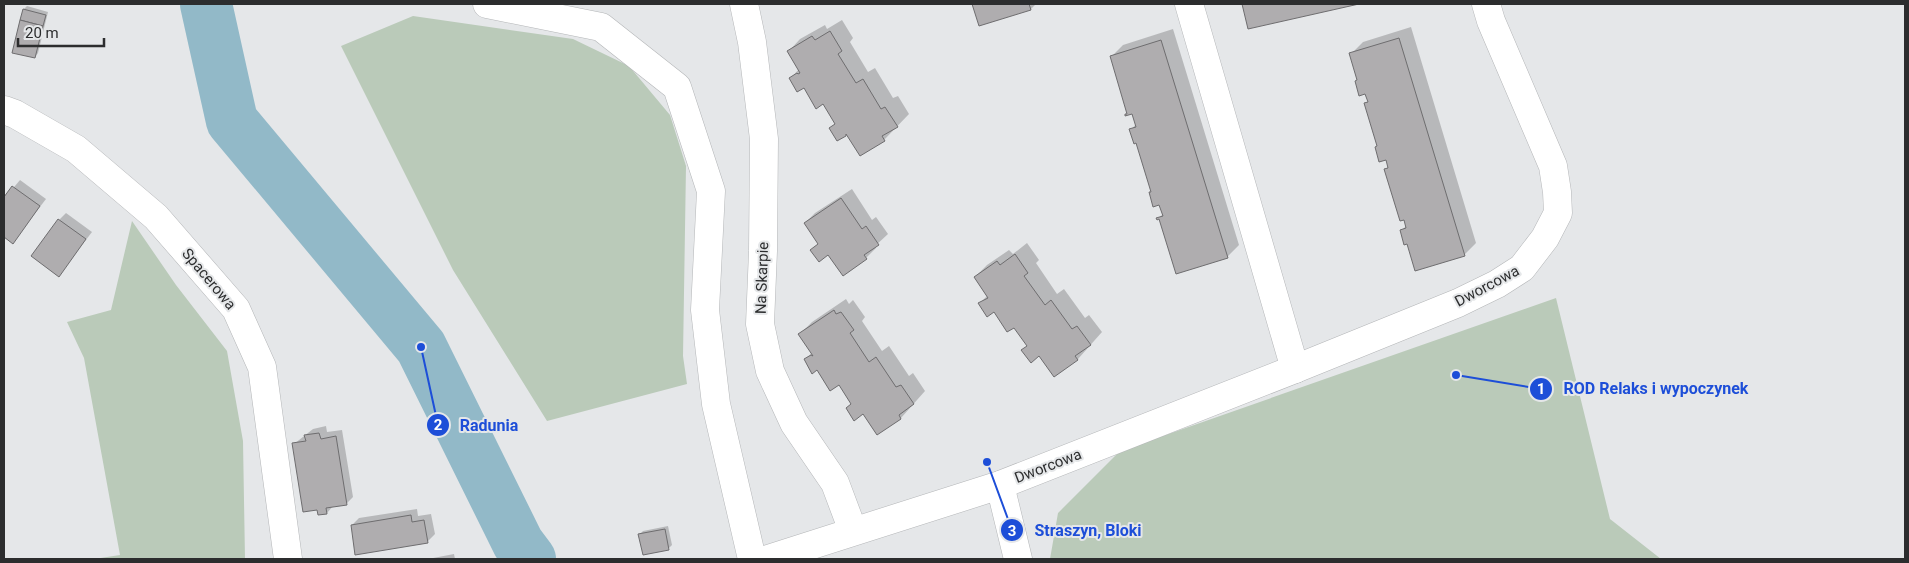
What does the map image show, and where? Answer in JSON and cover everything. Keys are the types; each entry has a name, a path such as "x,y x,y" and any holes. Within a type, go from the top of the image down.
{"street":[{"path":"487,4 601,27 677,87 711,191 705,310 716,404 752,559"},
{"name":"Na Skarpie","path":"744,4 752,42 764,139 760,324 770,371 794,423 835,483 854,531"},
{"path":"1188,4 1295,369"},
{"name":"Dworcowa","path":"768,559 807,554 854,531 1000,485 1458,303 1497,284 1522,268 1545,238 1558,213 1553,166 1491,21 1486,4"},
{"name":"Spacerowa","path":"4,110 15,114 76,149 156,217 236,309 262,367 288,559"},
{"path":"1000,485 1018,559"}],"green space":[{"path":"413,16 573,39 629,66 670,115 686,166 683,356 687,384 547,421 453,270 341,46"},
{"path":"132,221 176,285 227,351 243,441 245,559 94,559 120,555 84,358 67,322 111,310"},
{"path":"1556,298 1610,519 1661,559 1050,559 1058,513 1120,451"}],"building":[{"path":"972,4 1029,4 1031,10 979,26"},
{"path":"1242,4 1359,4 1248,29"},
{"path":"23,9 46,15 43,26 20,20"},
{"path":"20,20 43,26 35,58 12,53"},
{"path":"830,31 842,51 838,54 856,83 863,79 881,109 885,107 898,127 882,136 885,141 860,156 846,134 846,136 837,141 829,128 835,124 823,104 816,109 804,88 797,92 789,78 800,73 787,51 812,36 815,40"},
{"path":"1399,38 1465,256 1415,271 1407,244 1404,245 1400,230 1406,228 1404,220 1400,221 1384,169 1388,168 1386,160 1379,162 1375,147 1377,146 1364,103 1368,102 1365,94 1359,96 1355,81 1357,80 1349,53"},
{"path":"1161,40 1228,258 1176,274 1159,219 1157,220 1156,218 1163,216 1159,205 1153,207 1149,192 1151,192 1136,143 1134,144 1129,129 1136,127 1132,114 1125,116 1127,114 1110,56"},
{"path":"12,186 40,206 13,244 4,237 4,197"},
{"path":"841,198 862,229 866,226 879,245 864,255 867,259 843,276 828,255 819,262 810,250 818,244 804,223"},
{"path":"58,219 86,239 59,277 31,256"},
{"path":"1015,254 1028,273 1024,276 1045,305 1051,300 1072,329 1077,326 1091,345 1075,356 1078,360 1054,377 1039,356 1031,363 1021,350 1027,346 1014,328 1007,332 994,312 987,317 978,303 988,298 974,277 997,261 1000,265"},
{"path":"834,310 836,314 841,312 854,330 850,333 869,362 876,357 896,387 901,385 914,404 899,415 901,419 877,435 863,414 854,421 846,408 851,404 839,385 830,391 817,370 812,374 804,359 811,355 813,356 798,334"},
{"path":"319,433 321,439 336,436 347,505 326,508 327,514 318,515 317,510 303,512 292,443 306,441 304,435"},
{"path":"411,515 412,522 424,520 428,543 355,555 351,525"},
{"path":"665,529 669,550 643,555 638,534"}],"waterway":[{"path":"206,4 232,121 421,347 518,543 530,559"}],"place":[{"name":"Radunia","path":"421,347"},
{"name":"ROD Relaks i wypoczynek","path":"1456,375"},
{"name":"Straszyn, Bloki","path":"987,462"}]}
